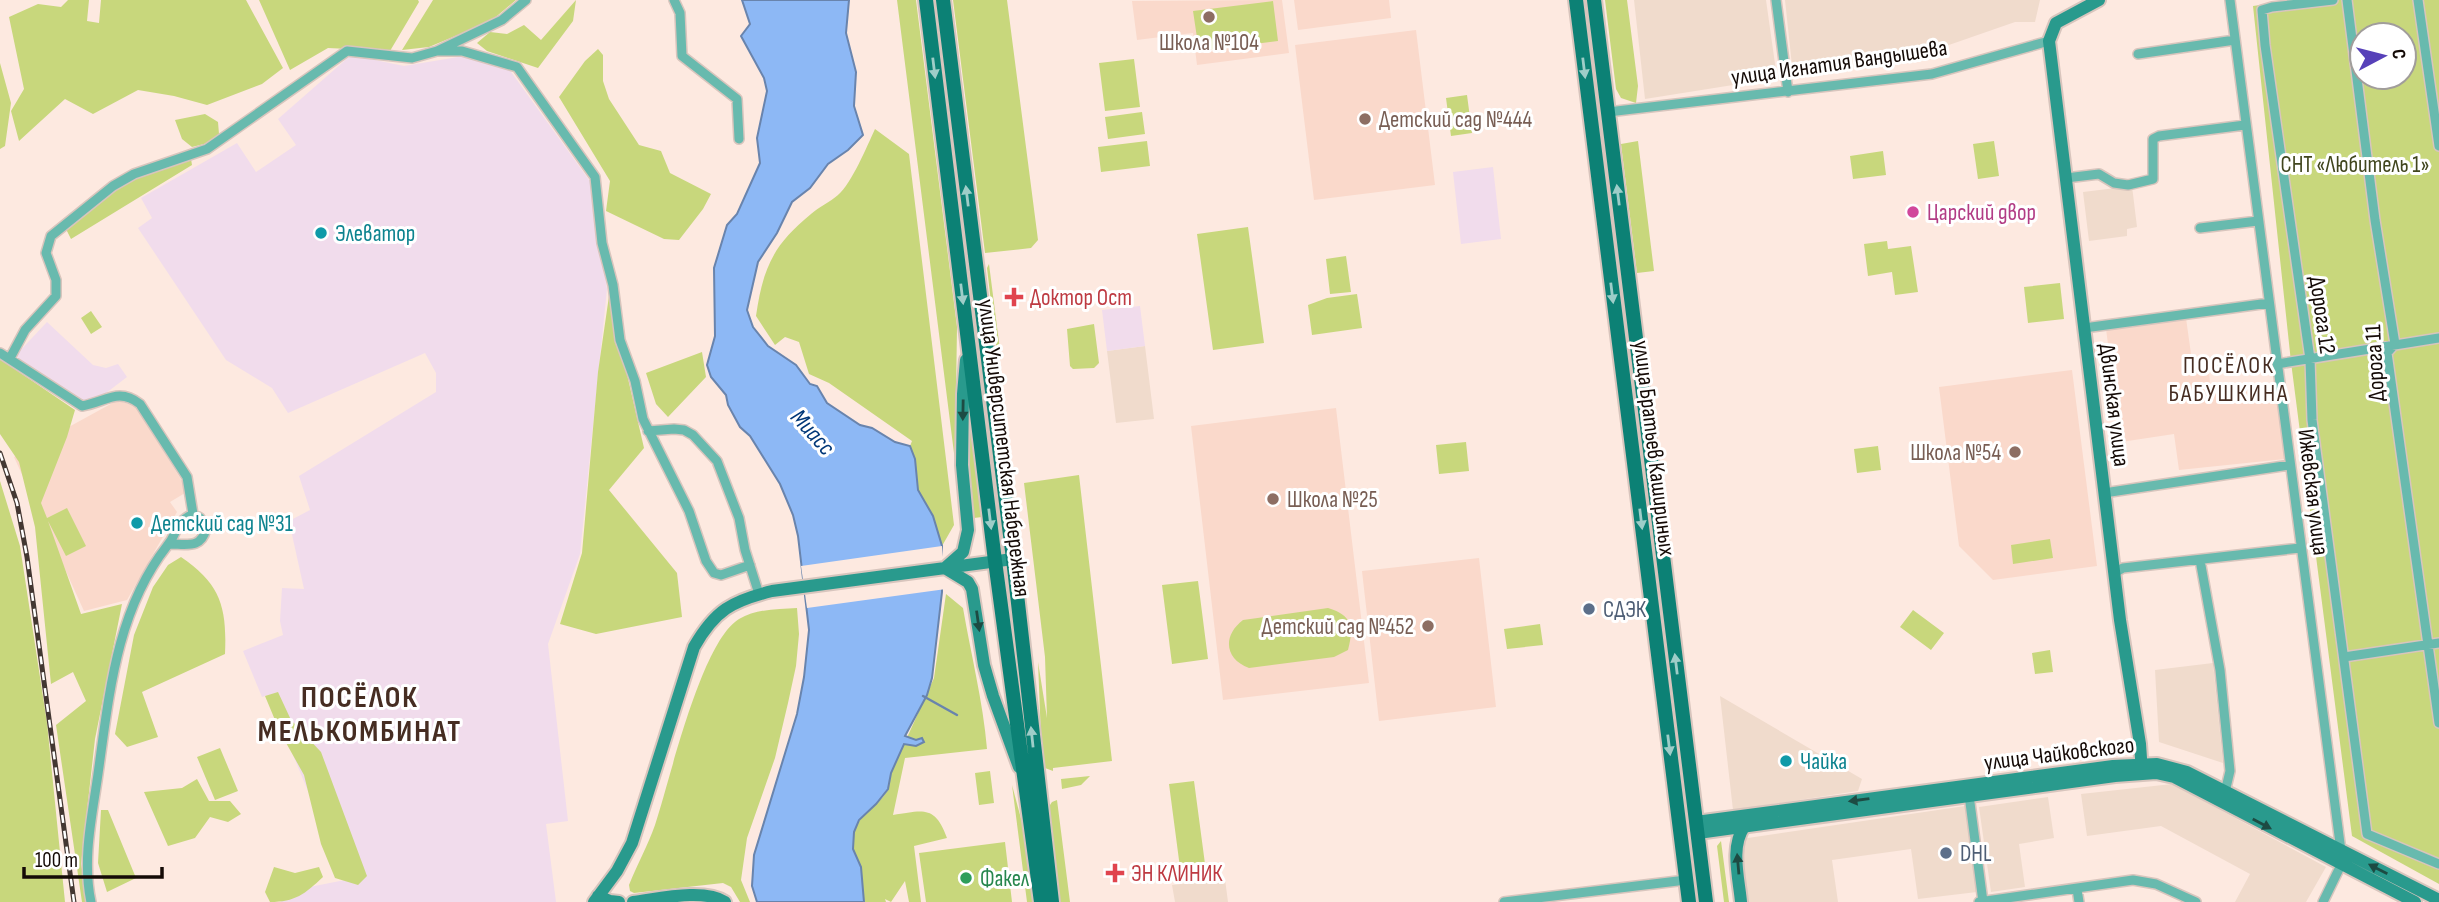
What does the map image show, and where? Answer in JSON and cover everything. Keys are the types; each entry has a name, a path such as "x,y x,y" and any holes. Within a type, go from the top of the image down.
{"main road":[{"name":"улица Университетская Набережная","path":"926,0 995,561 1041,902"},
{"name":"улица Университетская Набережная","path":"943,0 1013,559 1052,902"},
{"name":"улица Братьев Кашириных","path":"1576,0 1689,902"},
{"name":"улица Братьев Кашириных","path":"1594,0 1706,902"},
{"path":"1680,831 1697,827"}],"street":[{"path":"10,358 25,330 56,296 56,280 46,253 51,236 113,186 134,174 206,149 347,51 412,58 437,51 502,20 526,0"},
{"path":"674,0 680,13 682,56 737,99 739,139"},
{"path":"1776,0 1788,92"},
{"path":"2049,41 2056,23 2099,0"},
{"name":"Ижевская улица","path":"2230,0 2341,851 2341,864 2323,902"},
{"name":"Дорога 12","path":"2333,0 2262,10 2265,45 2310,359 2312,420 2367,834 2439,864"},
{"name":"Дорога 11","path":"2347,0 2375,220 2395,344 2388,353 2439,723"},
{"path":"2418,0 2439,146"},
{"path":"2138,54 2235,40"},
{"name":"улица Игнатия Вандышева","path":"1608,112 1932,74 2049,41"},
{"name":"Двинская улица","path":"2049,41 2114,573 2142,768"},
{"path":"437,51 462,51 517,67 594,177 602,243 613,285 620,340 635,381 648,431 688,511 706,561 714,573 721,575 750,565"},
{"path":"2066,178 2099,174 2114,183 2128,185 2153,179 2152,139 2245,125"},
{"path":"2200,229 2258,221"},
{"path":"2084,328 2269,303"},
{"path":"2277,365 2439,338"},
{"path":"945,568 963,552 968,530 962,453 963,394 968,342"},
{"path":"0,353 82,406 96,404 118,394 130,396 140,404 187,477 193,514"},
{"path":"648,431 684,430 693,435 717,461 739,518 759,594"},
{"path":"2104,493 2290,465"},
{"path":"169,544 199,543 204,539 205,526 200,518 193,514"},
{"path":"91,902 86,878 87,854 114,671 123,633 149,573 182,519 193,514"},
{"path":"2114,573 2123,568 2300,548"},
{"path":"620,902 596,899 617,871 632,843 645,808 679,689 699,639 714,617 725,607 759,594 1013,559"},
{"path":"2200,560 2221,683 2230,771 2225,792"},
{"path":"945,568 968,582 972,589 984,665 1026,784"},
{"path":"2344,657 2439,643"},
{"name":"улица Чайковского","path":"1697,827 2171,766 2439,900"},
{"name":"улица Чайковского","path":"1697,827 1744,827 1969,796 2142,768 2174,777 2415,902"},
{"path":"1969,796 1982,902 2133,880 2144,880 2196,902"},
{"path":"1741,902 1736,846 1738,835 1744,827"},
{"path":"1504,902 1686,880"},
{"path":"2077,890 2079,902"},
{"path":"633,902 698,895 725,902"}],"shaded area":[{"name":"Школа №104","path":"1282,0 1289,53 1197,65 1193,33 1137,40 1132,1"},
{"path":"1294,0 1389,0 1391,18 1298,30"},
{"path":"1634,0 1766,0 1777,78 1645,99"},
{"path":"1785,0 2040,0 2035,22 2015,22 1923,54 1793,75"},
{"name":"Детский сад №444","path":"1416,30 1435,185 1314,200 1295,45"},
{"path":"351,55 404,66 470,55 509,69 592,184 607,289 580,554 548,644 568,821 546,824 556,902 281,902 279,893 345,880 268,695 262,697 243,651 283,635 280,621 282,588 304,589 289,521 310,510 299,476 436,392 436,373 425,353 288,413 272,388 226,360 138,228 152,218 141,198 237,143 256,172 296,145 278,119"},
{"path":"1493,167 1501,239 1461,244 1453,172"},
{"path":"2132,186 2137,227 2127,229 2127,236 2089,241 2083,192"},
{"path":"1140,306 1145,346 1107,351 1102,310"},
{"path":"2186,318 2191,354 2198,361 2208,360 2211,394 2275,385 2285,459 2179,470 2174,434 2121,442 2106,329"},
{"path":"47,322 93,365 106,368 118,364 127,377 93,403 82,403 15,356"},
{"path":"1145,346 1154,419 1116,423 1107,351"},
{"name":"Школа №54","path":"2072,370 2097,566 1993,580 1959,546 1939,387"},
{"path":"118,400 136,407 187,489 170,502 177,512 127,600 84,611 14,457"},
{"name":"Школа №25","path":"1336,408 1369,683 1223,700 1191,426"},
{"name":"Детский сад №452","path":"1479,558 1496,707 1379,721 1362,571"},
{"path":"2213,663 2223,763 2159,742 2155,670"},
{"path":"1720,696 1862,779 1858,791 1733,810"},
{"path":"2172,784 2326,867 2306,902 2235,902 2250,874 2161,826 2087,836 2081,794"},
{"path":"2048,797 2054,838 2019,844 2025,887 1991,892 1979,807"},
{"path":"1965,806 1977,892 1918,899 1911,849 1832,860 1838,902 1748,902 1741,839"},
{"path":"1225,879 1228,902 1175,902 1172,885"}],"green space":[{"path":"68,0 89,0 87,21 99,23 101,0 246,0 283,68 262,84 207,105 138,90 93,114 65,99 19,141 11,111 24,89 9,17 38,4 61,7"},
{"path":"259,0 419,2 390,51 328,48 290,70"},
{"path":"433,0 516,0 491,21 429,47 402,50"},
{"path":"576,0 573,21 538,68 487,51 477,43 490,32 507,34 524,25 541,40"},
{"path":"897,0 916,0 957,327 955,461"},
{"path":"953,0 1007,0 1038,240 1031,248 985,253"},
{"path":"1605,0 1627,0 1638,86 1636,103 1621,98 1616,89"},
{"name":"СНТ «Любитель 1»","path":"2294,0 2439,0 2439,884 2352,836 2291,362 2253,6"},
{"path":"1273,1 1278,41 1199,51 1193,11"},
{"path":"598,49 603,55 603,81 609,99 639,145 661,151 670,173 711,194 679,240 664,239 606,211 610,181 559,97 585,61"},
{"path":"1134,59 1140,107 1105,111 1099,63"},
{"path":"0,63 11,103 5,146 0,149"},
{"path":"1467,95 1472,133 1451,136 1446,98"},
{"path":"1142,112 1145,134 1108,139 1105,117"},
{"path":"205,114 218,122 219,134 212,142 192,147 182,139 175,120"},
{"path":"875,129 909,154 954,525 942,546 933,516 918,490 915,459 910,446 912,441 829,383 809,374 799,342 785,337 775,345 756,316 766,271 779,247 798,225 835,198 849,182"},
{"path":"1147,141 1150,166 1101,172 1098,147"},
{"path":"1638,141 1654,271 1637,273 1621,144"},
{"path":"1994,141 1999,176 1978,179 1973,144"},
{"path":"1883,151 1886,175 1853,179 1850,156"},
{"path":"191,159 192,165 71,239 65,227 131,179"},
{"path":"1248,227 1264,343 1213,350 1197,234"},
{"path":"1887,241 1888,249 1911,246 1918,292 1895,295 1892,272 1868,276 1864,244"},
{"path":"1346,256 1351,292 1330,294 1326,259"},
{"path":"989,264 1001,358 998,362 987,268"},
{"path":"2060,283 2064,319 2028,323 2024,287"},
{"path":"1357,294 1362,328 1312,335 1308,305 1327,298"},
{"path":"609,296 644,448 609,490 677,573 682,617 596,634 560,624 582,553 598,372"},
{"path":"91,311 102,327 91,334 81,318"},
{"path":"1094,324 1099,363 1094,368 1073,369 1070,366 1067,329"},
{"path":"702,352 706,377 668,417 656,404 646,373"},
{"path":"0,359 75,410 41,503 47,518 67,508 86,546 66,556 48,521 81,614 122,604 95,739 81,864 88,902 82,902 56,725 86,701 73,672 51,684 35,527 19,462 0,434"},
{"path":"970,427 982,517 974,518 968,469"},
{"path":"1466,442 1469,471 1439,474 1436,445"},
{"path":"1878,446 1881,470 1857,473 1854,449"},
{"path":"1079,475 1112,761 1053,768 1053,771 1045,768 1042,763 1038,662 1047,718 1045,657 1024,483"},
{"path":"0,481 20,546 47,723 65,902 0,902"},
{"path":"2050,539 2053,558 2013,564 2011,545"},
{"path":"181,557 205,577 219,598 225,623 225,654 142,692 158,737 127,747 115,734 134,635 153,587 168,565"},
{"path":"1198,581 1208,659 1172,664 1162,585"},
{"path":"946,594 963,608 987,749 905,758 893,815 926,812 938,820 947,838 914,846 921,902 909,902 905,881 891,902 885,899 886,902 864,902 853,848 854,832 860,820 888,789 891,773 934,678"},
{"path":"797,608 799,634 796,666 788,703 775,758 747,838 741,880 750,902 740,902 731,887 723,883 634,893 630,891 629,885 655,825 688,714 712,655 725,633 739,619 760,611"},
{"path":"1328,608 1342,614 1351,628 1348,650 1334,657 1249,668 1231,653 1229,640 1236,626 1243,620"},
{"path":"1913,610 1944,633 1931,650 1900,627"},
{"path":"1540,624 1543,645 1507,649 1504,629"},
{"path":"2050,650 2053,672 2035,674 2032,653"},
{"path":"278,692 291,720 321,752 367,876 358,885 335,878 321,844 304,775 280,732 265,696"},
{"path":"220,748 238,791 215,800 197,757"},
{"path":"990,771 994,803 979,805 975,773"},
{"path":"1090,776 1081,785 1062,789 1061,779"},
{"path":"197,779 209,801 230,801 241,814 228,822 210,817 195,838 168,846 144,792 182,788"},
{"path":"1194,781 1207,879 1182,883 1169,784"},
{"path":"1012,785 1027,841 1036,902 1027,902"},
{"path":"1057,800 1070,902 1058,902 1048,808"},
{"path":"101,810 108,810 136,878 107,892 98,863"},
{"path":"1721,841 1729,902 1724,902 1717,846"},
{"name":"Факел","path":"1005,842 1012,902 926,902 919,853"},
{"path":"274,867 295,873 319,867 323,877 299,896 270,902 265,892"}],"water":[{"name":"Миасс","path":"742,0 849,0 846,33 856,72 854,106 863,135 828,164 810,188 792,202 777,233 758,262 747,310 753,327 768,346 796,365 810,384 817,386 827,403 860,425 872,428 895,442 910,446 915,459 918,490 933,516 942,546 942,592 932,678 927,695 905,736 916,740 922,738 924,742 916,746 904,744 891,773 888,789 859,820 854,832 853,849 861,867 864,902 757,902 752,886 754,855 797,714 809,630 793,515 780,484 750,436 740,427 728,405 726,395 711,377 707,365 715,336 714,268 727,225 737,214 760,163 757,138 767,91 764,78 741,36 750,24"}],"pier":[{"path":"942,546 946,589 807,608 801,566"}],"waterway":[{"path":"923,696 957,715"}],"railway":[{"path":"0,453 17,503 27,557 74,902"}],"place":[{"name":"Школа №104","path":"1209,17"},
{"name":"Детский сад №444","path":"1365,119"},
{"name":"Царский двор","path":"1913,212"},
{"name":"Элеватор","path":"321,233"},
{"name":"Доктор Ост","path":"1014,297"},
{"name":"Школа №54","path":"2015,452"},
{"name":"Школа №25","path":"1273,499"},
{"name":"Детский сад №31","path":"137,523"},
{"name":"СДЭК","path":"1589,609"},
{"name":"Детский сад №452","path":"1428,626"},
{"name":"Чайка","path":"1786,761"},
{"name":"DHL","path":"1946,853"},
{"name":"ЭН КЛИНИК","path":"1115,873"},
{"name":"Факел","path":"966,878"}],"district":[{"name":"ПОСЁЛОК БАБУШКИНА","path":"2229,379"},
{"name":"ПОСЁЛОК МЕЛЬКОМБИНАТ","path":"360,714"}]}
